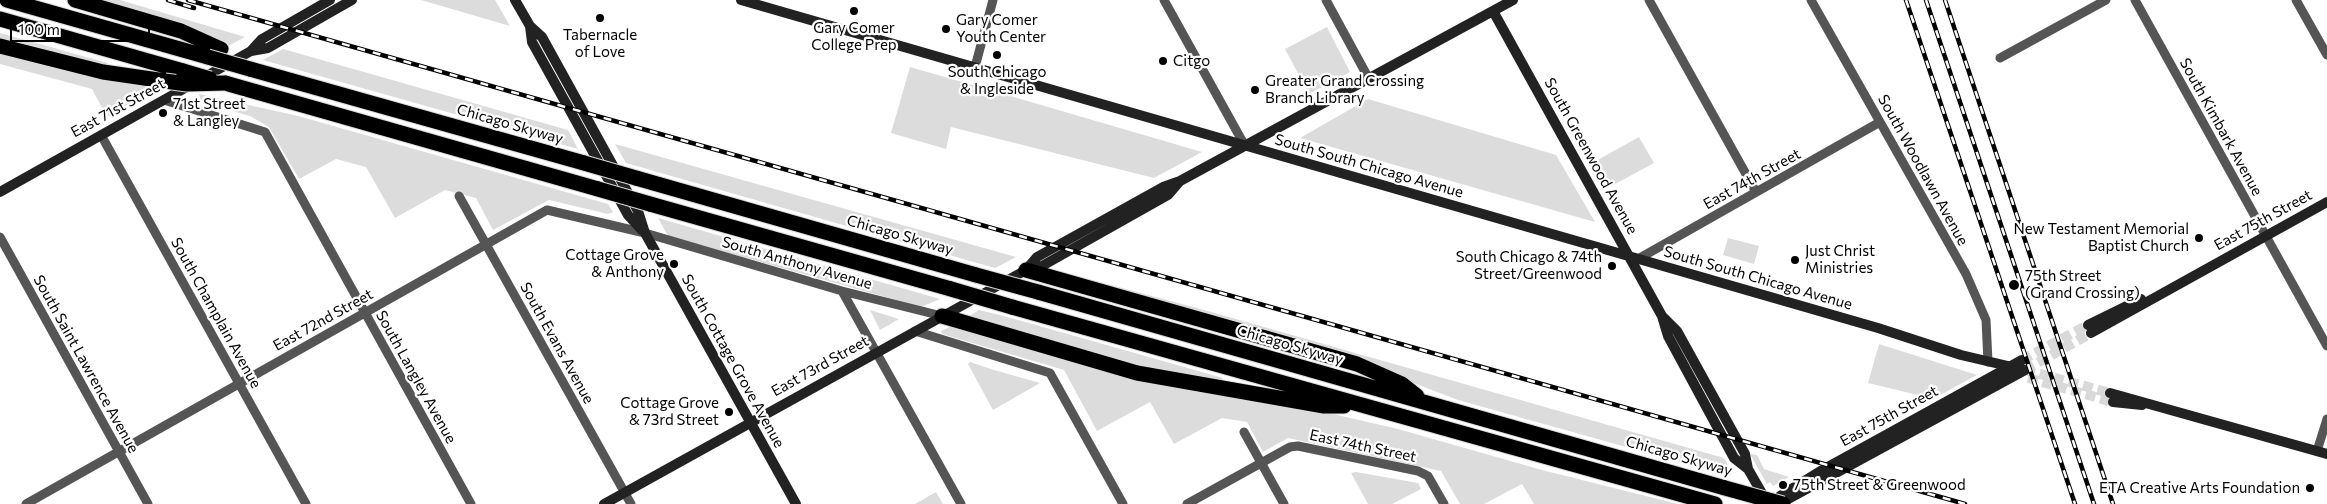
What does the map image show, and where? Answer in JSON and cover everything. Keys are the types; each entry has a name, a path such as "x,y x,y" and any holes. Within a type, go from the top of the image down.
{"highway":[{"path":"7,0 215,53"},
{"path":"75,0 181,31 215,53"},
{"path":"0,19 1012,307 1715,504"},
{"path":"0,46 103,72 186,84 225,83"},
{"name":"Chicago Skyway","path":"215,53 250,69 1783,504"},
{"path":"1026,270 1357,364 1402,384 1424,402"},
{"path":"942,316 1024,342 1171,381 1324,406 1365,406"}],"main road":[{"name":"East 71st Street","path":"251,51 262,38 330,0"},
{"name":"East 71st Street","path":"0,192 251,51 268,48 352,0"},
{"name":"South Cottage Grove Avenue","path":"515,0 530,26 532,42 628,216 645,233 796,504"},
{"name":"South South Chicago Avenue","path":"741,0 2014,370"},
{"name":"East 73rd Street","path":"604,504 1026,270 1037,257 1163,186 1180,181 1513,0"},
{"name":"South Greenwood Avenue","path":"1493,11 1634,258 1662,316 1677,331 1744,454 1748,470 1768,504"},
{"name":"East 75th Street","path":"2090,329 2171,290 2187,278 2327,202"},
{"name":"South South Chicago Avenue","path":"1988,362 2002,371 2025,369"},
{"name":"East 75th Street","path":"1779,504 2014,370 2025,369"},
{"name":"East 75th Street","path":"1774,504 1780,496 1819,472 2002,371"},
{"path":"2112,398 2148,405 2322,452"}],"street":[{"path":"975,67 994,0"},
{"path":"1164,0 1245,146"},
{"path":"1326,0 1369,78"},
{"path":"1649,0 1756,192"},
{"name":"South Woodlawn Avenue","path":"1811,0 1976,296 1986,320 1988,362"},
{"path":"2000,58 2106,0"},
{"name":"South Kimbark Avenue","path":"2135,0 2327,346"},
{"path":"2296,0 2327,55"},
{"name":"South Langley Avenue","path":"164,100 265,132 471,504"},
{"name":"East 74th Street","path":"1634,258 1880,122"},
{"name":"South Champlain Avenue","path":"101,135 306,504"},
{"name":"South Evans Avenue","path":"459,196 631,504"},
{"name":"East 72nd Street","path":"26,504 547,210 645,233"},
{"name":"South Anthony Avenue","path":"645,233 842,291 942,316"},
{"name":"South Saint Lawrence Avenue","path":"0,237 148,504"},
{"path":"842,291 961,504"},
{"path":"915,331 1050,372 1123,504"},
{"path":"2322,452 2327,419"},
{"path":"1244,432 1284,504"},
{"name":"East 74th Street","path":"1187,504 1290,447 1298,446 1418,471 1428,476 1444,504"}],"shaded area":[{"path":"95,0 120,0 245,37 228,46 170,23"},
{"path":"421,0 495,0 510,26"},
{"path":"1327,27 1350,72 1309,94 1285,49"},
{"path":"0,33 108,63 107,69 0,41"},
{"path":"283,49 568,130 578,149 263,60"},
{"path":"0,52 65,70 158,86 107,117 92,89 0,64"},
{"path":"910,67 1202,152 1154,178 951,127 946,149 891,133"},
{"path":"199,94 298,116 608,204 613,212 608,214 549,200 493,230 476,198 445,190 395,218 366,167 336,159 299,179 269,127 250,116 201,102"},
{"path":"1368,99 1556,155 1595,222 1300,138"},
{"path":"1639,137 1654,163 1606,189 1592,163"},
{"path":"615,144 1016,257 995,268 626,163"},
{"path":"658,218 940,299 921,307 668,236"},
{"path":"1728,238 1759,246 1754,264 1723,255"},
{"path":"1058,271 1201,309 1724,458 1732,471 1730,476 1458,400 1398,377 1062,274"},
{"path":"870,310 899,319 880,330"},
{"path":"979,310 1223,378 1221,384 1185,379 972,319 971,315"},
{"path":"952,326 1398,429 1542,470 1678,504 1534,504 1522,484 1484,504 1460,504 1441,471 1288,438 1263,452 1247,422 1222,418 1174,444 1150,402 1097,431 1064,370 942,334 941,331"},
{"path":"1879,344 1977,375 1920,406 1916,404 1926,397 1868,383"},
{"path":"970,362 1040,383 993,410 968,364"},
{"path":"1750,454 1757,455 1764,469 1789,477 1773,486 1770,482 1767,484"},
{"path":"1356,472 1418,483 1421,489 1392,504 1368,504 1351,473"},
{"path":"936,492 943,504 915,504"}],"tunnel":[{"path":"2022,360 2088,325"},
{"path":"2025,370 2091,333"},
{"path":"2025,370 2110,393"},
{"path":"2028,378 2113,402"}],"railway":[{"path":"168,0 194,8"},
{"path":"188,0 1965,504"},
{"path":"1906,0 2075,504"},
{"path":"1926,0 2094,504"},
{"path":"1945,0 2113,504"}],"place":[{"name":"Gary Comer College Prep","path":"854,11"},
{"name":"Tabernacle of Love","path":"600,18"},
{"name":"Gary Comer Youth Center","path":"946,29"},
{"name":"South Chicago & Ingleside","path":"997,55"},
{"name":"Citgo","path":"1163,61"},
{"name":"Greater Grand Crossing Branch Library","path":"1255,90"},
{"name":"71st Street & Langley","path":"163,113"},
{"name":"New Testament Memorial Baptist Church","path":"2199,238"},
{"name":"Just Christ Ministries","path":"1795,260"},
{"name":"Cottage Grove & Anthony","path":"674,264"},
{"name":"South Chicago & 74th Street/Greenwood","path":"1612,266"},
{"name":"75th Street (Grand Crossing)","path":"2014,285"},
{"name":"Cottage Grove & 73rd Street","path":"729,412"},
{"name":"75th Street & Greenwood","path":"1783,485"},
{"name":"ETA Creative Arts Foundation","path":"2310,488"}]}
